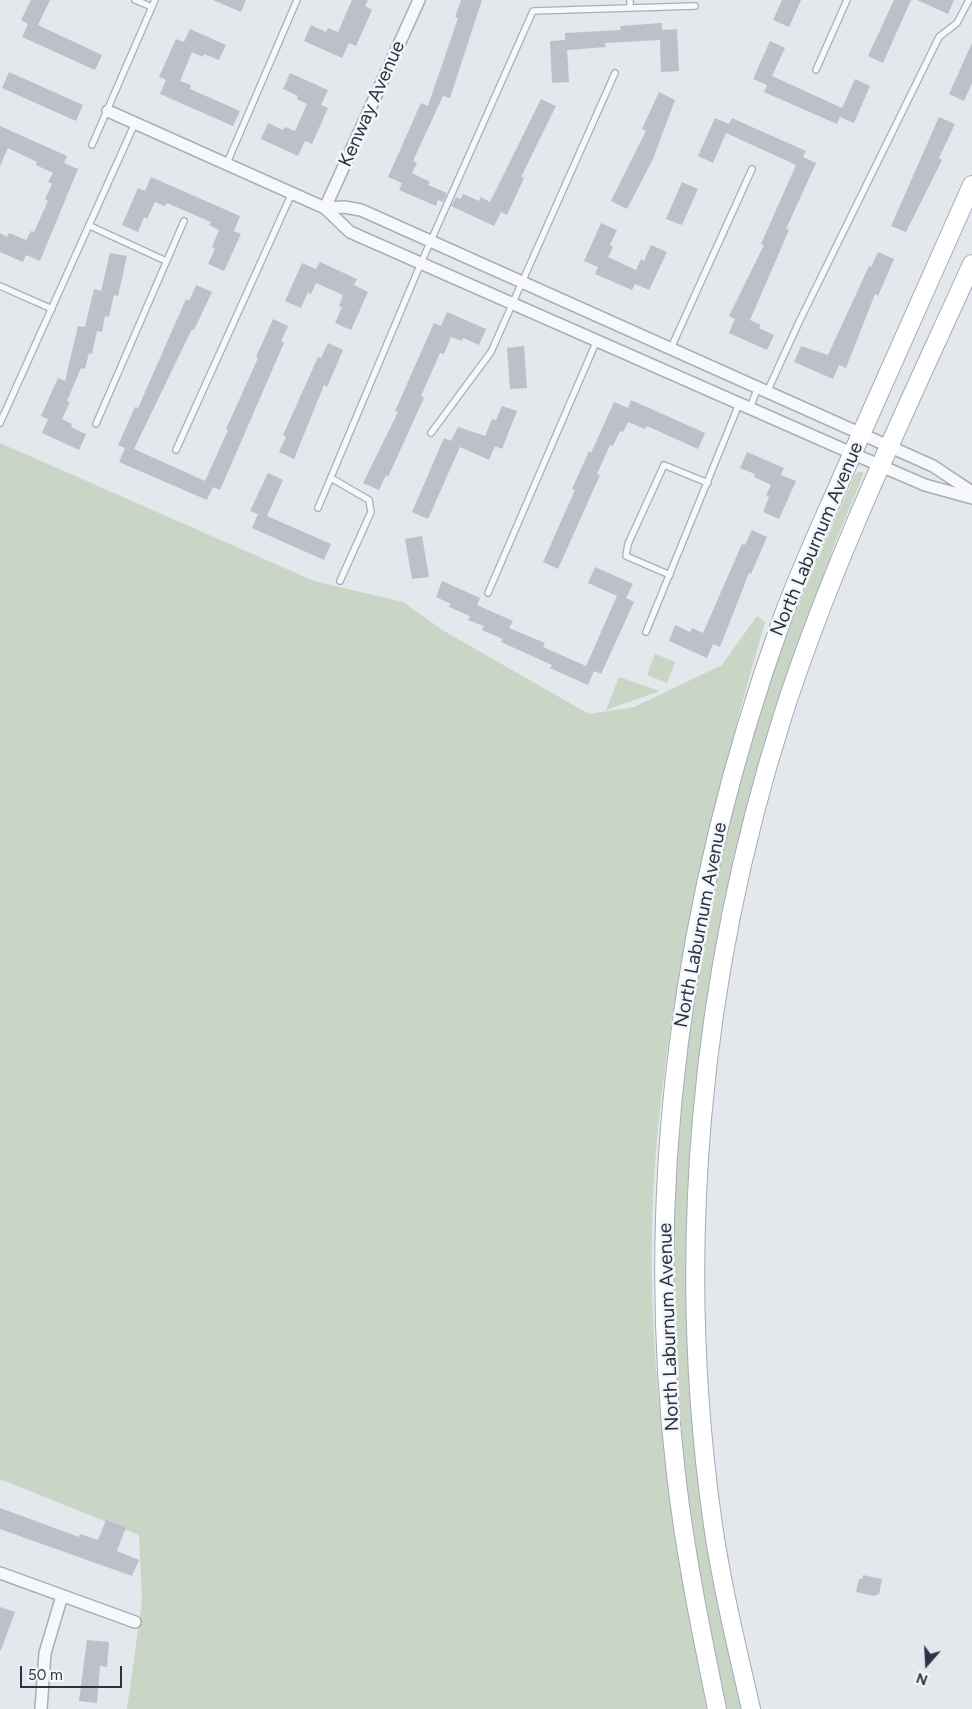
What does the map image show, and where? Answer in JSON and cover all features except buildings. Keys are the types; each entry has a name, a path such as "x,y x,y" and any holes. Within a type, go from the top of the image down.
{"main road":[{"name":"North Laburnum Avenue","path":"717,1709 687,1561 668,1393 664,1267 665,1193 671,1111 683,1005 708,870 733,770 782,619 852,454 972,184"},
{"name":"North Laburnum Avenue","path":"751,1709 720,1564 707,1481 700,1406 696,1254 697,1190 702,1107 714,1005 726,938 755,809 802,661 881,466 972,264"}],"street":[{"name":"Kenway Avenue","path":"325,208 419,0"},
{"path":"108,111 325,208 350,232 852,454 925,485 972,498"},
{"path":"325,208 344,207 361,210 890,446 933,466 972,492"},
{"path":"0,1573 135,1622"},
{"path":"41,1709 47,1645 62,1596"}],"lane":[{"path":"135,0 152,8"},
{"path":"92,145 155,0"},
{"path":"227,163 297,0"},
{"path":"630,0 630,8"},
{"path":"816,70 847,0"},
{"path":"646,632 708,483 744,406 763,390 800,320 939,36 957,23 969,0"},
{"path":"318,508 430,241 533,11 695,6"},
{"path":"431,434 491,352 616,73"},
{"path":"0,423 135,123"},
{"path":"671,348 752,168"},
{"path":"176,450 292,193"},
{"path":"96,424 184,221"},
{"path":"90,226 166,261"},
{"path":"0,286 52,310"},
{"path":"488,593 596,340"},
{"path":"670,575 626,556 625,552 628,544 664,465 708,483"},
{"path":"331,478 369,500 371,512 340,581"}],"green space":[{"path":"0,443 314,581 403,602 444,631 589,714 634,707 722,665 757,616 765,622 726,764 692,906 667,1051 658,1124 653,1197 653,1326 658,1391 673,1519 707,1709 127,1709 142,1601 139,1535 0,1479"},
{"path":"863,472 863,475 833,548 705,1027 695,1428 708,1542 742,1709 725,1709 692,1541 679,1436 673,1332 672,1227 678,1122 690,1018 708,914 731,812 760,711 781,651 829,533 855,475"},
{"path":"655,654 675,662 667,683 647,675"},
{"path":"619,677 660,691 606,710"}]}
